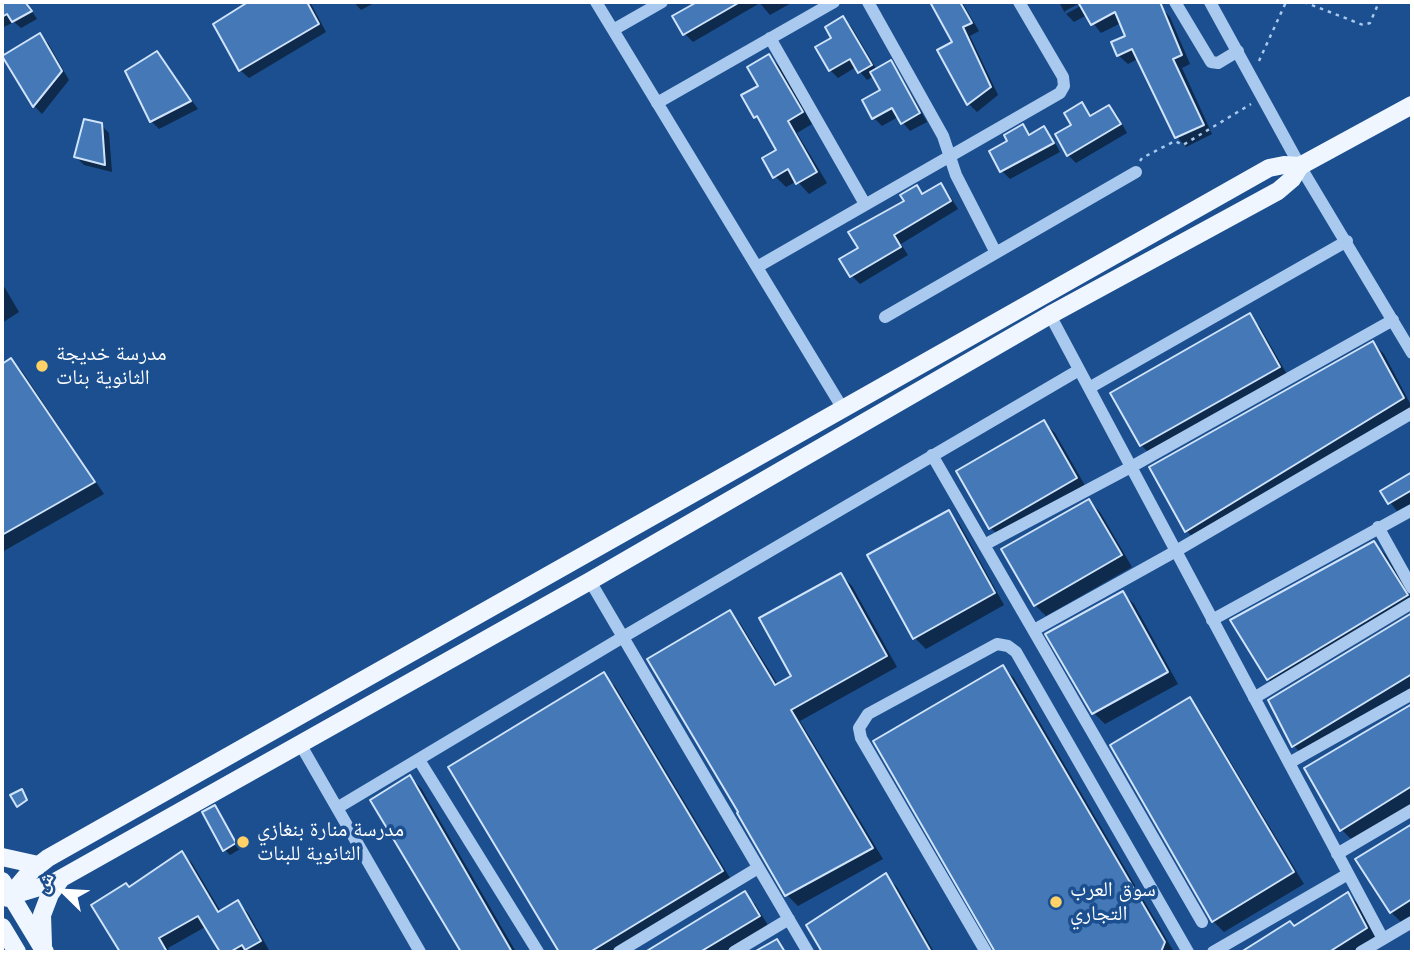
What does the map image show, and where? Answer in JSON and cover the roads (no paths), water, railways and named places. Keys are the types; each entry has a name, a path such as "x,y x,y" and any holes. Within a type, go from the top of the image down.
{"main road":[{"path":"5,893 41,888 64,876 590,580 1050,315 1278,191 1292,179 1300,166 1412,105"},
{"path":"5,893 38,864 1269,168 1284,164 1300,166"},
{"path":"2,857 38,864"},
{"path":"44,950 41,926 45,904 64,876"},
{"path":"5,893 44,950"},
{"path":"2,927 15,952"},
{"path":"2,946 15,952"}],"street":[{"path":"596,2 844,409"},
{"path":"613,30 662,2"},
{"path":"657,103 834,2"},
{"path":"868,2 943,136 956,176 996,253"},
{"path":"757,267 1063,90 1063,78 1019,2"},
{"path":"1175,2 1211,62 1219,63 1238,51"},
{"path":"1210,2 1300,166 1412,353"},
{"path":"770,38 864,204"},
{"path":"885,317 1136,172"},
{"path":"1089,388 1347,241"},
{"path":"1050,315 1382,939"},
{"path":"984,545 1131,467 1393,320"},
{"path":"337,808 1079,370"},
{"path":"1034,630 1176,551 1412,413"},
{"path":"932,455 1202,922"},
{"path":"1212,620 1412,510"},
{"path":"1378,527 1412,588"},
{"path":"590,580 808,952"},
{"path":"1254,698 1412,603"},
{"path":"986,952 861,738 859,728 868,714 998,644 1008,646 1016,652 1188,952"},
{"path":"1289,763 1412,694"},
{"path":"299,742 420,952"},
{"path":"419,760 538,952"},
{"path":"1337,854 1412,810"},
{"path":"619,952 758,868"},
{"path":"1213,952 1348,874"},
{"path":"734,952 789,919"},
{"path":"1361,952 1412,922"}],"place":[{"name":"مدرسة خديجة الثانوية بنات","path":"42,366"},
{"name":"مدرسة منارة بنغازي الثانوية للبنات","path":"243,842"},
{"name":"سوق العرب التجاري","path":"1056,902"}]}
